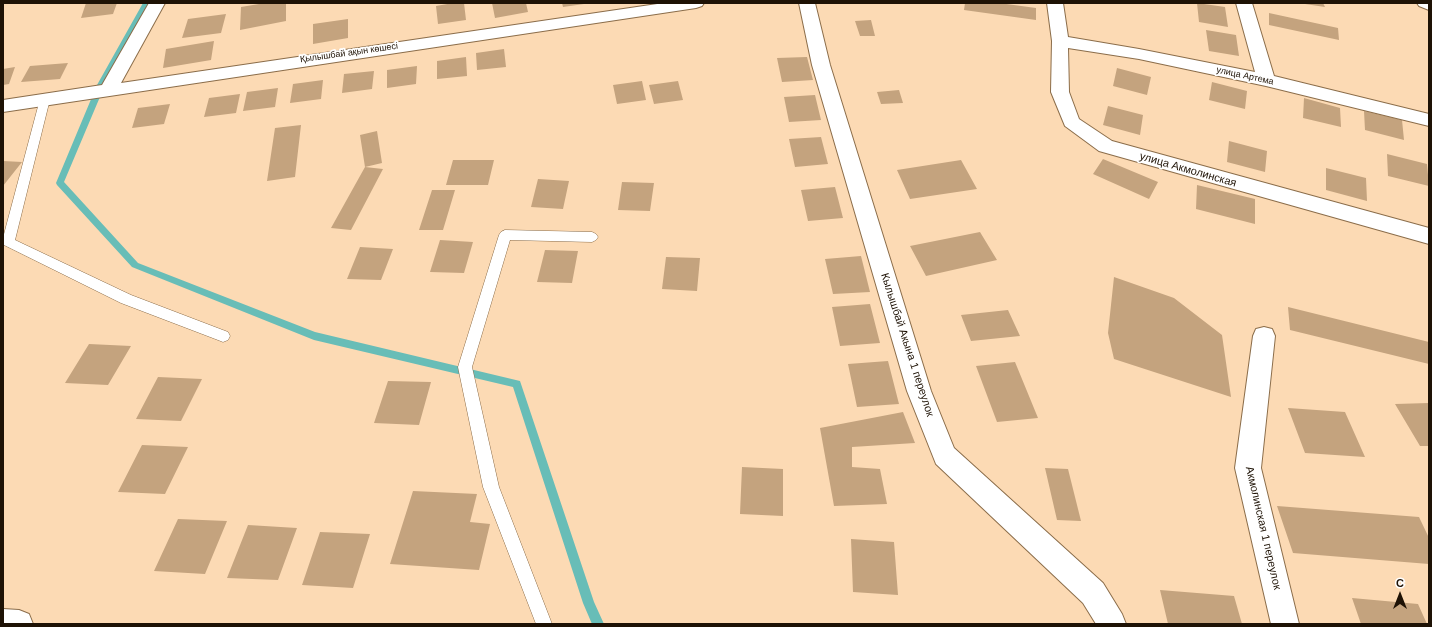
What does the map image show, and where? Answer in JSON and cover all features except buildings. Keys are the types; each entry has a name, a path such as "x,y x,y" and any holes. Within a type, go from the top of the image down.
{"street":[{"path":"109,89 157,3"},
{"name":"Қылышбай ақын көшесі","path":"3,106 623,8 696,3"},
{"name":"Кылышбай Акына 1 переулок","path":"807,3 821,65 919,390 945,456 1093,593 1112,624"},
{"name":"улица Акмолинская","path":"1055,3 1060,41 1060,92 1071,122 1106,146 1429,236"},
{"path":"1244,3 1266,80"},
{"path":"1425,3 1429,5"},
{"name":"улица Артема","path":"1060,41 1139,54 1266,80 1429,120"},
{"name":"Акмолинская 1 переулок","path":"1264,336 1248,468 1285,624"},
{"path":"3,623 19,624"}],"lane":[{"path":"45,99 6,243 126,299 223,336"},
{"path":"544,624 492,487 465,367 505,235 592,237"}],"waterway":[{"path":"146,3 101,85 60,183 135,265 314,336 517,384 589,603 598,624"}]}
